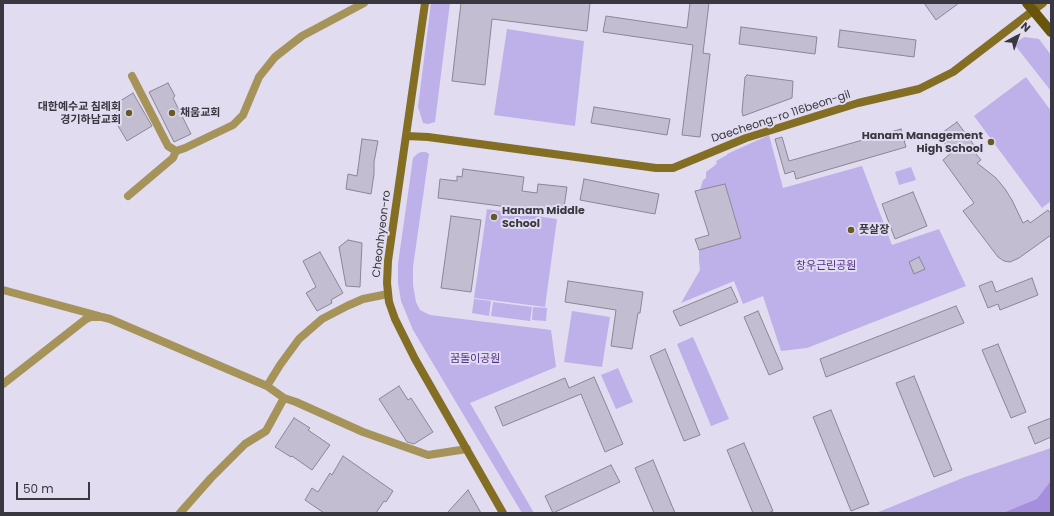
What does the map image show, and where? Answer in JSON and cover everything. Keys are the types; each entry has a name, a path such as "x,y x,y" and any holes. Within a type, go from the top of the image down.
{"main road":[{"name":"Cheonhyeon-ro","path":"425,3 388,261 389,302 402,334 503,513"},
{"name":"Daecheong-ro 116beon-gil","path":"407,136 428,137 656,168 672,168 746,138 858,104 919,89 953,72 1030,7 1043,3"},
{"path":"1030,7 1051,32"}],"street":[{"path":"128,196 173,158 176,151 233,125 243,115 259,77 275,58 302,36 364,3"},
{"path":"132,76 168,146 176,151"},
{"path":"3,290 110,319 267,386 284,398 363,432 428,455 467,449"},
{"path":"267,386 299,339 322,319 363,299 388,294"},
{"path":"3,384 86,320 91,317 102,317"},
{"path":"180,513 245,444 266,431 284,398"}],"green space":[{"path":"431,3 450,3 435,122 428,124 423,123 418,107"},
{"path":"507,29 584,41 575,126 494,115"},
{"path":"1024,37 1039,39 1051,55 1051,91 1014,44"},
{"path":"1026,77 1051,111 1051,201 1042,208 974,116"},
{"name":"창우근린공원","path":"769,135 783,188 862,166 892,245 939,229 966,286 807,348 781,351 763,296 743,304 734,281 681,303 700,270 699,250 741,237 725,184 700,190 703,180 706,178 706,172 717,163 716,161 727,154"},
{"name":"꿈돌이공원","path":"421,152 426,152 429,154 413,267 413,285 416,302 420,310 430,315 551,330 556,367 470,403 534,513 522,513 413,330 401,301 398,283 398,264 413,158"},
{"path":"911,167 916,180 899,185 895,172"},
{"path":"487,209 557,219 545,307 474,298"},
{"path":"474,299 491,301 489,316 472,313"},
{"path":"493,302 532,307 530,321 491,316"},
{"path":"533,307 547,308 546,321 532,320"},
{"path":"572,311 610,317 602,367 564,362"},
{"path":"693,337 729,419 711,426 677,344"},
{"path":"618,368 633,402 616,409 601,375"},
{"path":"1051,448 1051,513 876,513 965,477"}],"shaded area":[{"path":"1051,481 1051,512 1003,513 1037,499"}],"building":[{"path":"461,3 590,3 587,31 492,19 485,85 452,81"},
{"path":"690,3 709,3 703,53 710,54 700,137 682,135 693,45 603,32 606,16 687,28"},
{"path":"924,3 959,3 936,20"},
{"path":"741,27 817,37 815,54 739,44"},
{"path":"840,30 916,40 914,57 838,47"},
{"path":"747,75 793,81 792,98 743,116 742,112 745,77"},
{"name":"채움교회","path":"168,83 175,96 173,98 191,134 174,142 149,92"},
{"path":"133,93 152,126 127,141 114,119 120,101"},
{"path":"594,107 670,119 667,135 591,123"},
{"path":"957,122 979,152 976,154 981,160 977,163 996,178 1005,189 1023,223 1028,220 1030,223 1048,210 1051,214 1051,235 1019,258 1010,262 1004,261 998,257 963,211 974,203 943,160 951,153 939,135"},
{"path":"901,129 906,147 796,179 794,171 785,174 775,139 782,137 789,161"},
{"path":"362,139 378,141 374,162 371,194 346,189 348,174 357,176"},
{"path":"463,169 524,177 522,191 537,193 538,184 567,187 563,214 438,198 440,179 457,181 457,176 462,177"},
{"path":"584,179 659,194 655,214 580,200"},
{"path":"725,184 741,238 699,250 695,239 709,235 695,191"},
{"path":"913,192 927,226 895,239 882,204"},
{"path":"451,216 481,220 471,292 441,288"},
{"path":"348,240 362,243 360,287 346,286 339,247"},
{"path":"320,252 343,293 331,300 332,303 317,311 306,293 316,287 303,261"},
{"path":"919,257 925,269 914,274 909,262"},
{"path":"1032,278 1038,295 1000,310 998,304 988,308 979,286 992,281 996,292"},
{"path":"568,281 643,292 632,349 611,346 616,310 565,302"},
{"path":"731,287 738,302 680,326 673,311"},
{"path":"956,306 964,323 826,377 820,359"},
{"path":"758,311 783,369 769,375 744,317"},
{"path":"998,344 1026,412 1011,418 982,350"},
{"path":"665,349 700,435 684,441 650,356"},
{"path":"914,376 952,470 934,477 896,383"},
{"path":"594,377 623,444 605,452 581,394 503,426 495,407 565,378 569,388"},
{"path":"399,386 408,400 411,398 433,432 414,444 407,442 379,399"},
{"path":"831,410 869,504 851,511 813,417"},
{"path":"294,418 310,428 308,430 330,445 312,470 292,456 291,457 275,447"},
{"path":"1051,418 1051,437 1035,444 1028,427"},
{"path":"744,443 773,511 768,513 753,513 727,450"},
{"path":"343,456 393,491 376,513 324,513 305,500 312,488 318,492 330,473 332,475"},
{"path":"653,460 675,513 654,513 635,468"},
{"path":"611,465 620,482 553,513 545,496"},
{"path":"468,490 481,513 447,513"}],"place":[{"name":"대한예수교 침례회 경기하남교회","path":"129,113"},
{"name":"채움교회","path":"172,113"},
{"name":"Hanam Management High School","path":"991,142"},
{"name":"Hanam Middle School","path":"494,217"},
{"name":"풋살장","path":"851,230"}]}
